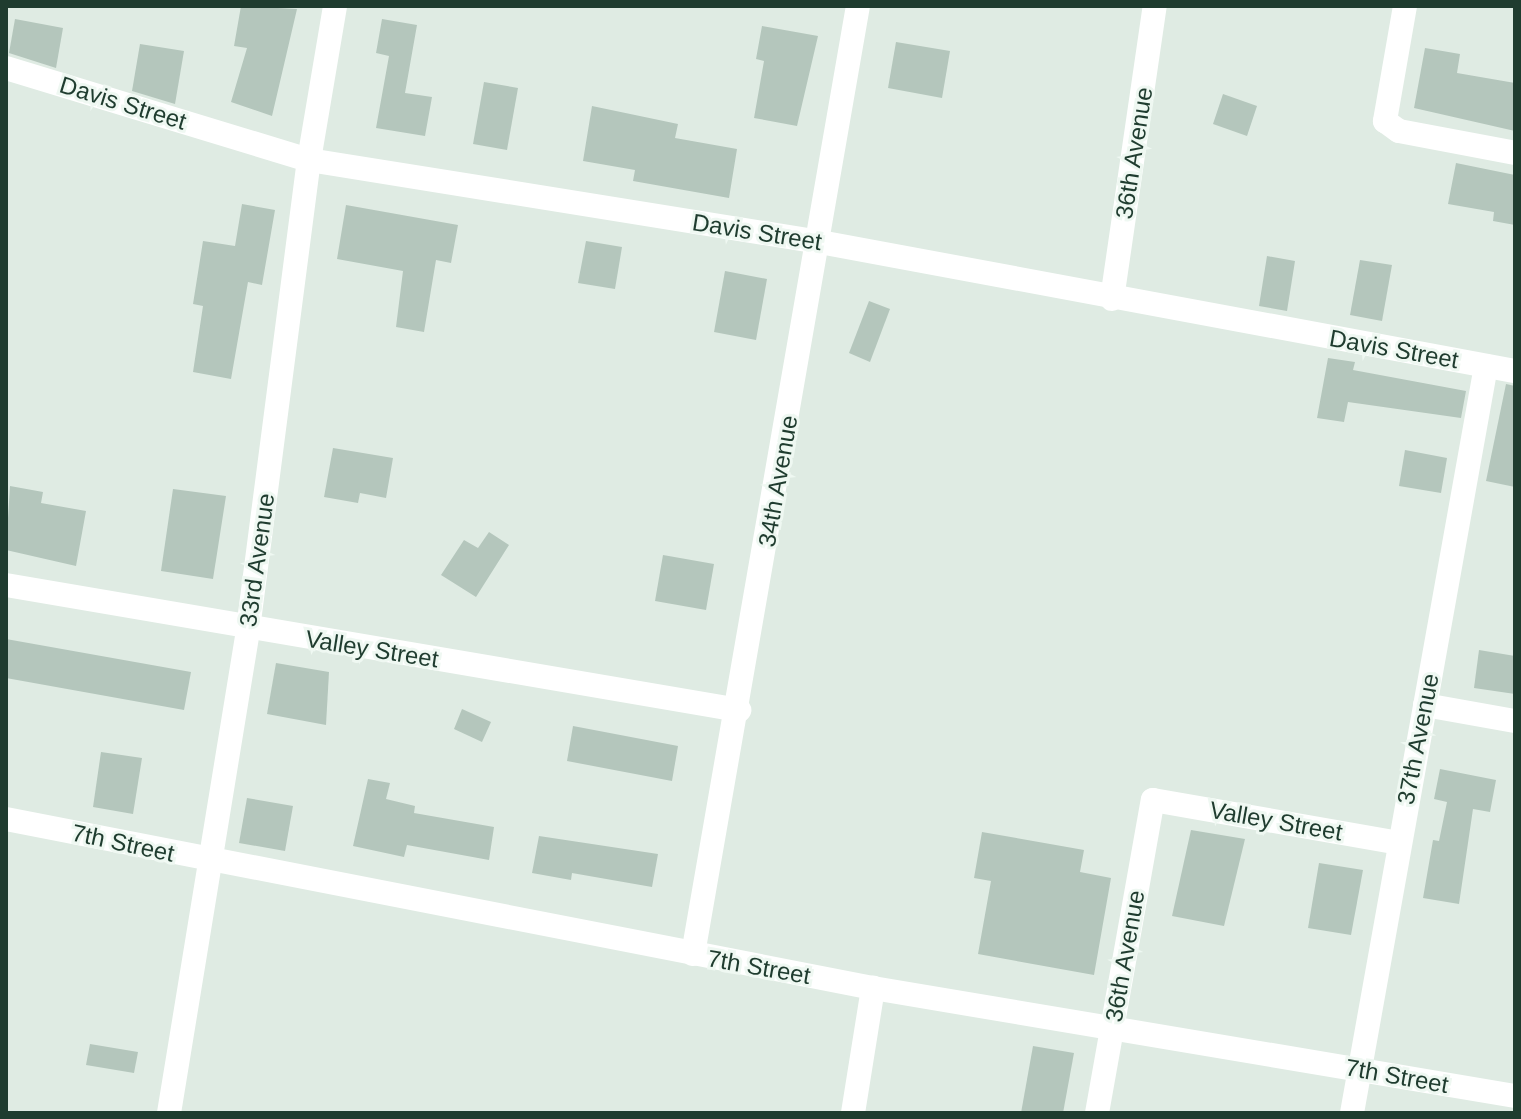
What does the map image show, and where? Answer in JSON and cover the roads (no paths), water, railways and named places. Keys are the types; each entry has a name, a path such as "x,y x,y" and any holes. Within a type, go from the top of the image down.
{"street":[{"name":"33rd Avenue","path":"169,1113 248,629 309,160 335,6"},
{"name":"34th Avenue","path":"693,954 739,710 858,6"},
{"name":"36th Avenue","path":"1112,299 1155,6"},
{"path":"1405,6 1385,121 1399,131 1515,153"},
{"name":"Davis Street","path":"6,68 309,160 820,242 1112,299 1515,371"},
{"name":"37th Avenue","path":"1352,1113 1486,366"},
{"name":"Valley Street","path":"6,585 248,629 739,710"},
{"path":"1425,705 1515,721"},
{"name":"36th Avenue","path":"1097,1113 1153,800"},
{"name":"Valley Street","path":"1153,800 1399,843"},
{"name":"7th Street","path":"6,819 208,861 873,988 1113,1024 1515,1096"},
{"path":"853,1113 873,988"}]}
